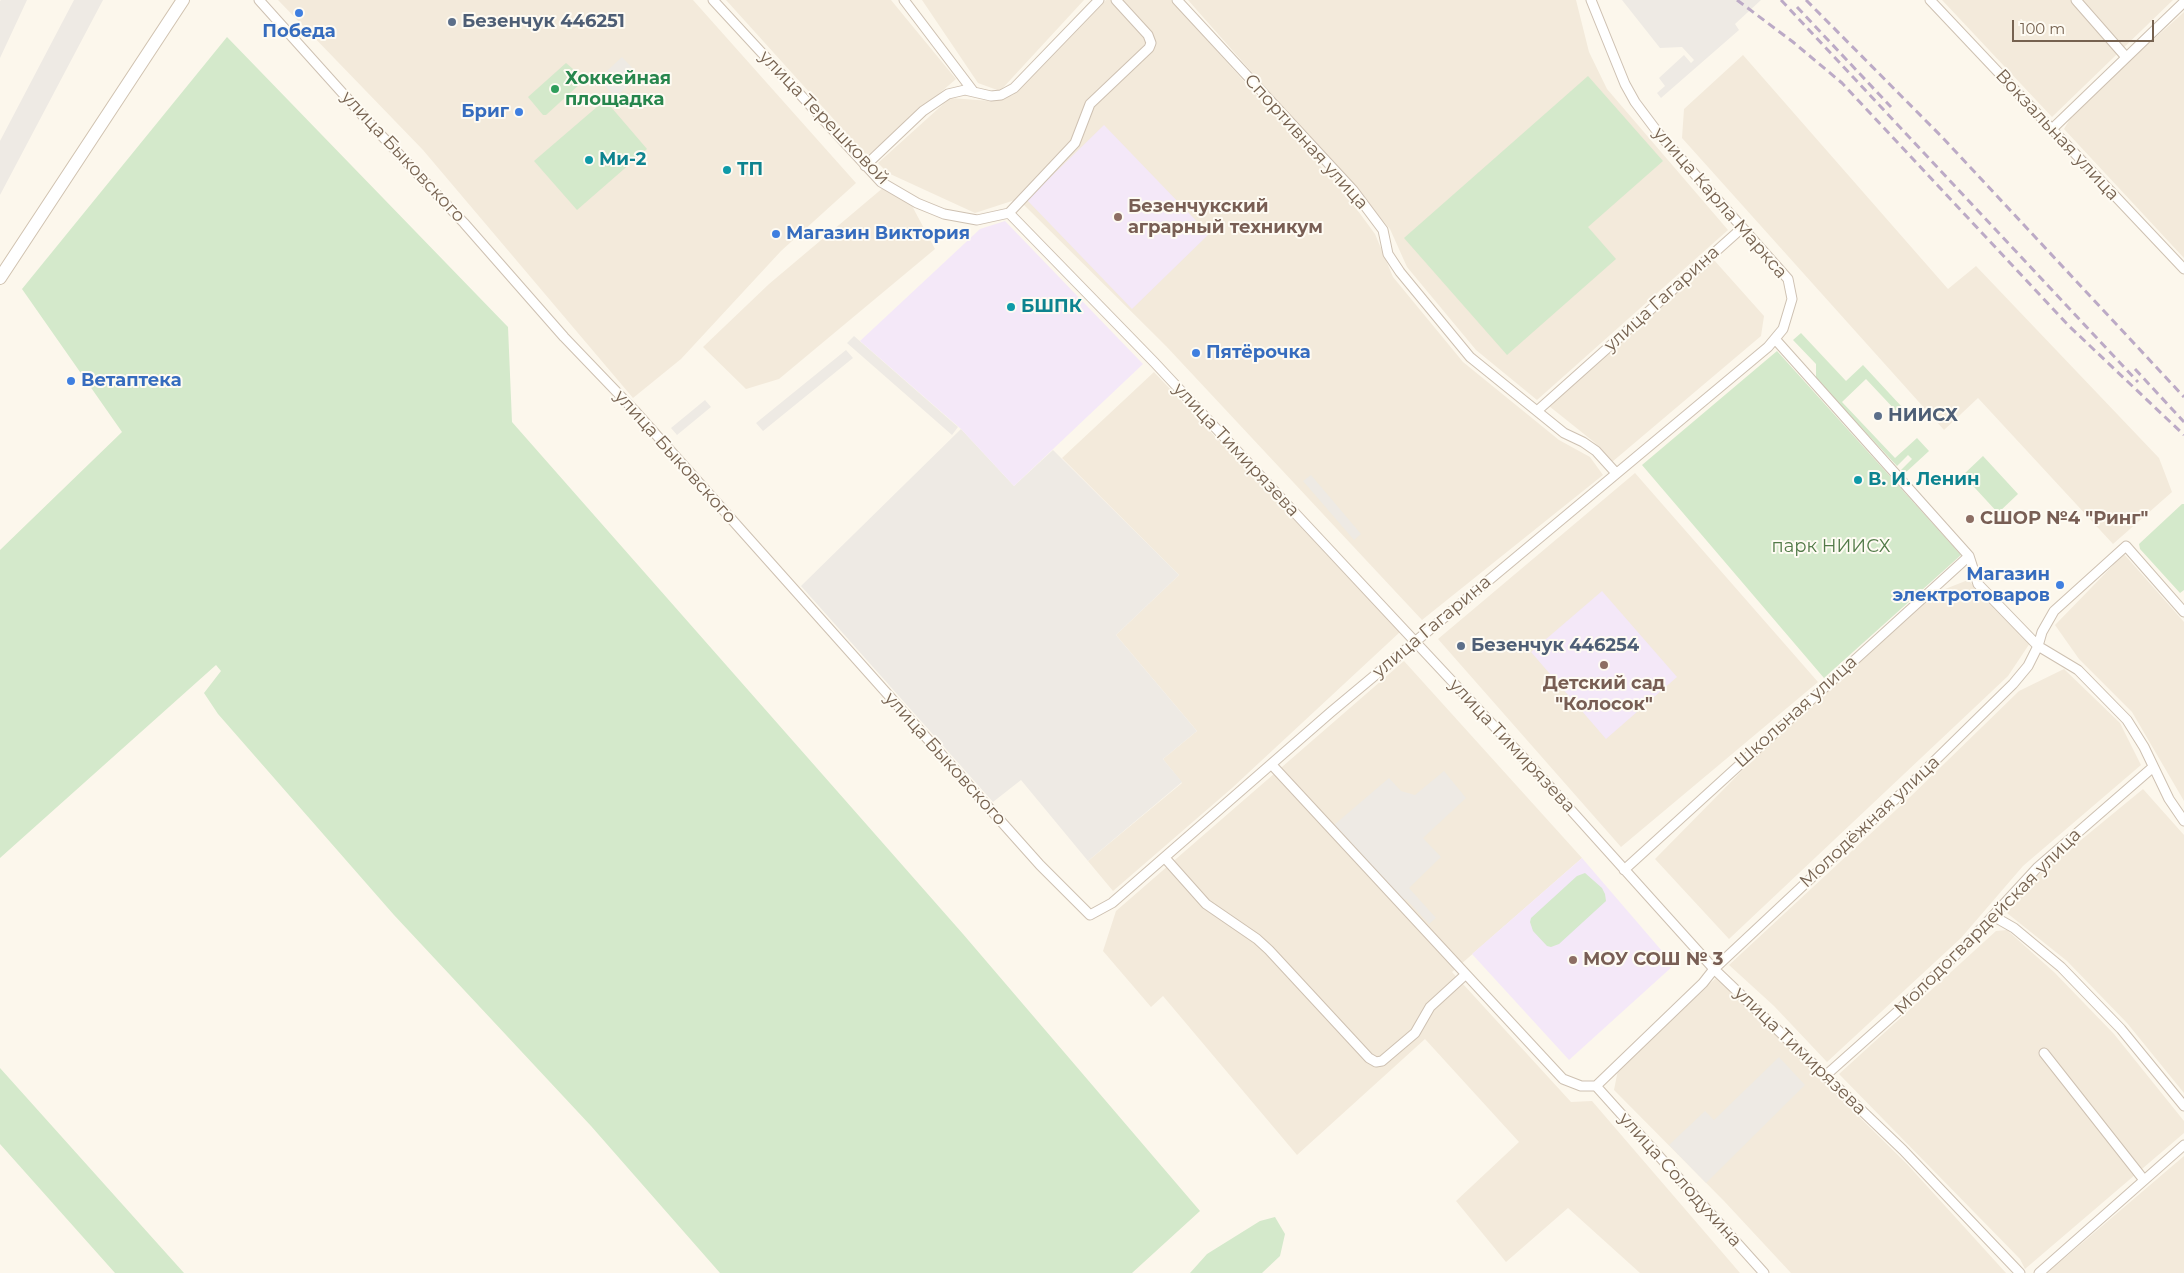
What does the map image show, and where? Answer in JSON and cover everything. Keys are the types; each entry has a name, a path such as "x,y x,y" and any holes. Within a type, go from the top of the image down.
{"main road":[{"path":"0,278 183,0"}],"street":[{"name":"улица Быковского","path":"259,0 364,117 464,223 564,338 635,412 1040,865 1090,915"},
{"name":"улица Терешковой","path":"713,0 881,182 897,193 944,214 977,220 1009,214"},
{"path":"904,0 973,91"},
{"path":"865,166 937,101 958,91 973,91 991,96 1001,95 1014,88 1099,0"},
{"path":"1009,214 1075,143 1090,104 1149,48 1151,43 1148,35 1116,0"},
{"name":"Спортивная улица","path":"1177,0 1354,190 1383,230 1388,254 1400,272 1470,356 1564,433 1596,451 1616,473"},
{"name":"улица Карла Маркса","path":"1591,0 1624,84 1635,102 1659,134 1784,274 1791,286 1792,299 1789,315 1784,329 1775,339"},
{"name":"Вокзальная улица","path":"1930,0 2184,270"},
{"path":"2076,0 2126,57"},
{"path":"2052,129 2184,2"},
{"name":"улица Тимирязева","path":"1009,214 1154,362 1415,641 1534,769 1714,969 1903,1150 2020,1273"},
{"name":"улица Гагарина","path":"1537,411 1742,228"},
{"name":"улица Гагарина","path":"1090,915 1112,904 1415,641 1775,339"},
{"path":"1775,339 1969,556 1978,584 2038,646 2078,670 2118,710 2136,732 2168,799 2184,821"},
{"name":"Молодёжная улица","path":"1596,1086 1703,983 1714,969 1904,791 2013,684 2028,666 2038,646 2042,632 2054,611 2126,546 2184,612"},
{"name":"Школьная улица","path":"1624,870 1969,556"},
{"path":"1272,764 1465,975 1564,1079 1580,1086 1596,1086"},
{"name":"Молодогвардейская улица","path":"1825,1076 1898,1011 1993,916 2037,868 2152,768"},
{"path":"1165,858 1206,904 1257,939 1269,950 1369,1058 1376,1062 1382,1061 1415,1033 1430,1007 1465,975"},
{"path":"1993,916 2014,928 2061,967 2120,1029 2184,1106"},
{"path":"2044,1053 2144,1180"},
{"name":"улица Солодухина","path":"1596,1086 1764,1273"},
{"path":"2039,1273 2184,1145"}],"shaded area":[{"path":"27,0 0,58 0,1"},
{"path":"74,0 103,0 0,195 0,141"},
{"path":"278,0 693,0 856,183 781,251 681,359 633,398 423,150"},
{"path":"726,0 891,0 956,79 867,156"},
{"path":"922,0 1084,0 1000,91 978,83"},
{"path":"1106,0 1171,0 1347,196 1375,234 1393,277 1463,362 1559,440 1590,457 1603,475 1422,620 1166,346 1018,199 975,213 888,173 878,163 950,98 991,101 1013,95"},
{"path":"1188,0 1576,0 1589,52 1607,89 1728,230 1537,400 1476,350 1407,267 1390,229"},
{"path":"1622,0 1761,0 1735,24 1739,30 1661,98 1657,93 1665,86 1659,78 1684,55 1691,63 1694,60 1682,47 1660,48"},
{"path":"1942,0 2173,0 2052,117"},
{"path":"2184,12 2184,258 2064,129 2075,110"},
{"path":"1743,55 1948,289 1976,266 2159,458 2172,492 2113,544 1978,398 1944,430 1682,138 1684,109"},
{"path":"622,57 639,75 616,97 598,79"},
{"name":"Безенчукский аграрный техникум","path":"1104,125 1209,234 1132,309 1027,200"},
{"path":"884,187 911,204 935,249 779,379 746,389 703,347 769,284"},
{"path":"1005,221 1143,364 1014,486 961,429 860,341 980,229"},
{"path":"1714,260 1764,316 1761,336 1612,462 1594,442 1549,406"},
{"path":"854,336 958,427 952,435 847,343"},
{"path":"846,350 853,358 763,431 756,423"},
{"path":"1154,372 1400,632 1232,788 1113,891 1088,861 1182,783 1163,759 1197,731 1116,635 1179,575 1062,458"},
{"path":"705,400 711,407 677,435 671,428"},
{"path":"961,429 1014,486 1053,450 1179,575 1116,635 1197,731 1163,759 1182,782 1088,861 1021,780 993,802 801,586"},
{"path":"1635,473 1818,682 1621,847 1438,639"},
{"path":"1311,475 1361,534 1354,540 1303,481"},
{"path":"2124,554 2184,622 2184,801 2132,712 2079,659 2055,625"},
{"path":"1968,580 2030,643 2008,676 1729,939 1655,859 1780,732 1935,593"},
{"name":"Детский сад \"Колосок\"","path":"1602,591 1677,677 1606,739 1531,652"},
{"path":"1404,661 1582,858 1452,972 1571,1102 1592,1101 1740,1273 1640,1273 1568,1208 1506,1262 1456,1201 1519,1142 1425,1039 1297,1155 1163,996 1151,1007 1103,951 1116,911"},
{"path":"2064,669 2120,723 2141,765 2023,866 1961,938 1827,1062 1774,1006 1729,965 1910,797 2019,691"},
{"path":"1444,771 1466,798 1423,838 1441,857 1409,888 1436,918 1429,924 1406,899 1402,902 1334,825 1389,778 1401,791 1415,795"},
{"path":"2143,789 2184,835 2184,1093 2127,1023 2067,961 2007,913 2036,877"},
{"name":"МОУ СОШ № 3","path":"1582,858 1674,965 1569,1060 1472,954"},
{"path":"2007,930 2055,973 2114,1034 2184,1121 2184,1133 2025,1269 2020,1259 1839,1074 1996,931"},
{"path":"1717,977 1907,1164 2006,1273 1791,1273 1724,1201 1614,1090 1618,1070"},
{"path":"1779,1057 1805,1085 1706,1183 1669,1145 1705,1111 1714,1120"},
{"path":"2184,1156 2184,1273 2047,1273"}],"green space":[{"path":"227,37 508,327 512,422 963,934 1200,1211 1132,1273 720,1273 591,1126 394,915 218,714 204,693 221,671 216,665 0,858 0,550 122,432 22,289"},
{"name":"Хоккейная площадка","path":"566,63 580,75 581,83 546,115 543,115 528,97"},
{"path":"1588,76 1663,161 1588,227 1616,259 1507,355 1404,238"},
{"path":"605,100 647,149 577,210 534,161"},
{"path":"1801,333 1846,381 1863,365 1902,407 1897,412 1866,379 1842,402 1895,458 1917,438 1929,451 1904,474 1901,470 1912,459 1908,455 1897,466 1816,379 1816,364 1793,340"},
{"name":"парк НИИСХ","path":"1777,351 1961,555 1824,678 1642,465"},
{"path":"1983,456 2018,494 1998,513 1963,475"},
{"path":"2184,504 2184,590 2180,593 2140,549 2139,544"},
{"path":"1585,873 1602,888 1606,901 1559,944 1551,947 1547,946 1533,931 1530,922 1531,918 1577,876"},
{"path":"0,1068 184,1273 115,1273 0,1144"},
{"path":"1275,1217 1285,1234 1280,1256 1262,1273 1190,1273 1207,1254 1260,1221"}],"railway":[{"path":"1737,0 1793,42 1842,83 2069,326 2184,435"},
{"path":"1781,0 2138,382"},
{"path":"1806,0 1943,138 2184,397"},
{"path":"1797,7 1891,107"},
{"path":"2135,369 2184,422"}],"place":[{"name":"Победа","path":"299,13"},
{"name":"Безенчук 446251","path":"452,22"},
{"name":"Хоккейная площадка","path":"555,89"},
{"name":"Бриг","path":"519,112"},
{"name":"Ми-2","path":"589,160"},
{"name":"ТП","path":"727,170"},
{"name":"Безенчукский аграрный техникум","path":"1118,217"},
{"name":"Магазин Виктория","path":"776,234"},
{"name":"БШПК","path":"1011,307"},
{"name":"Пятёрочка","path":"1196,353"},
{"name":"Ветаптека","path":"71,381"},
{"name":"НИИСХ","path":"1878,416"},
{"name":"В. И. Ленин","path":"1858,480"},
{"name":"СШОР №4 \"Ринг\"","path":"1970,519"},
{"name":"Магазин электротоваров","path":"2060,585"},
{"name":"Безенчук 446254","path":"1461,646"},
{"name":"Детский сад \"Колосок\"","path":"1604,665"},
{"name":"МОУ СОШ № 3","path":"1573,960"}]}
